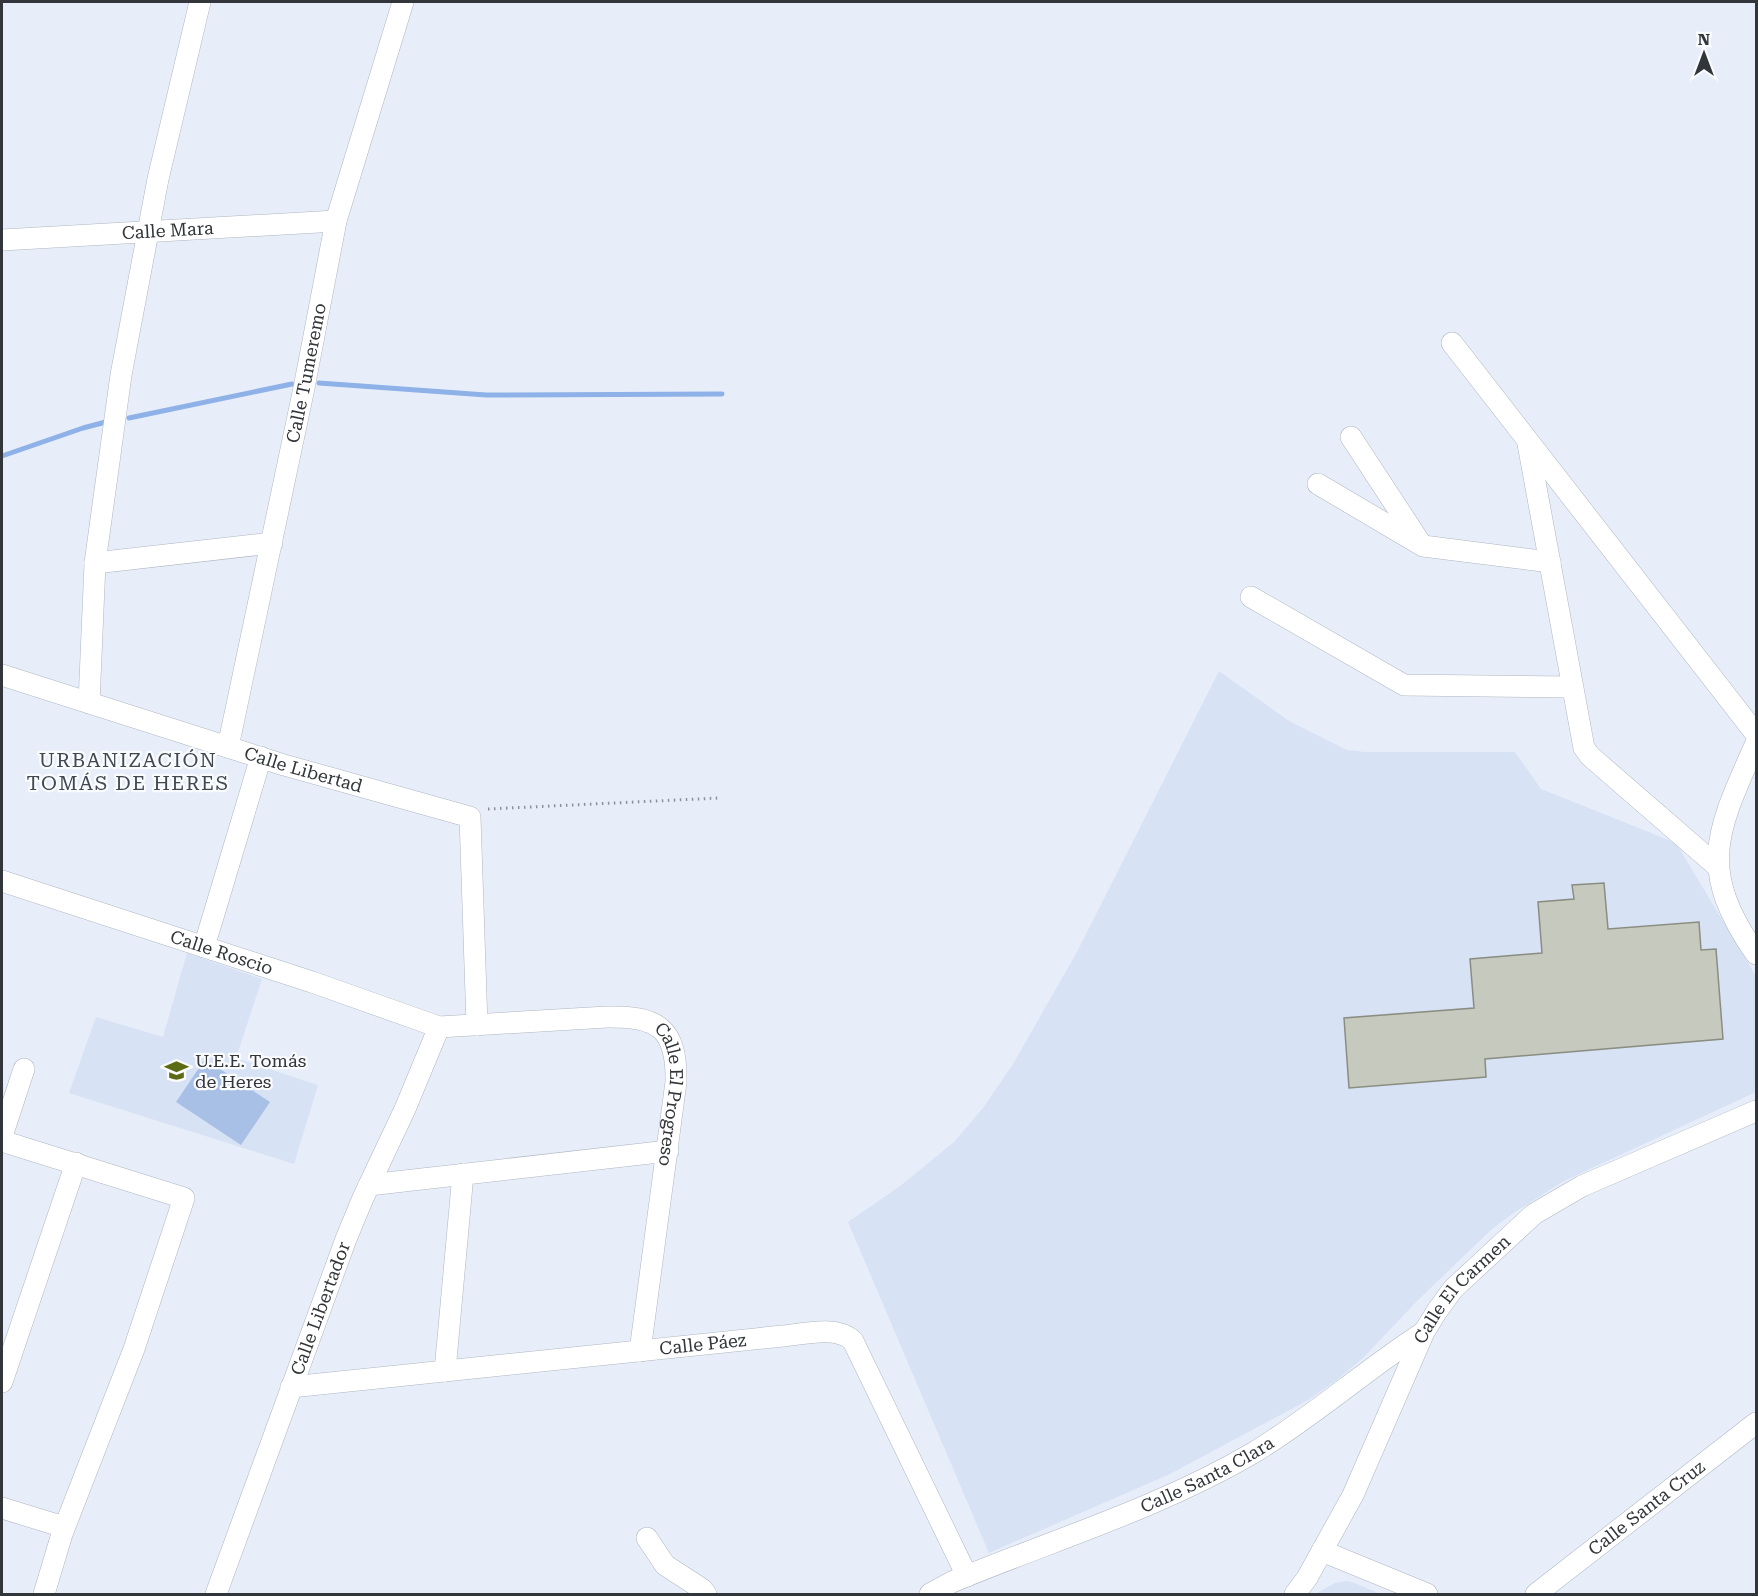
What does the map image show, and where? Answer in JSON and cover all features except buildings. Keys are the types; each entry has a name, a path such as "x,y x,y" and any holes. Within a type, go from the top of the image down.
{"street":[{"path":"89,703 95,563 121,375 158,179 200,2"},
{"name":"Calle Tumeremo","path":"228,747 272,543 336,221 403,2"},
{"name":"Calle Mara","path":"2,240 336,221"},
{"path":"1452,343 1756,734"},
{"path":"1351,436 1423,546"},
{"path":"1528,440 1572,687 1586,752 1718,867"},
{"path":"1318,484 1423,546 1550,562"},
{"path":"95,563 272,543"},
{"path":"1251,597 1404,685 1572,687"},
{"name":"Calle Libertad","path":"3,679 89,703 261,758 470,817"},
{"path":"1756,743 1736,788 1720,834 1718,867 1723,892 1743,935 1756,954"},
{"path":"204,947 261,758"},
{"path":"470,817 477,1025"},
{"name":"Calle Roscio","path":"2,881 439,1027"},
{"name":"Calle El Progreso","path":"439,1027 633,1017 654,1023 667,1037 676,1069 668,1151 640,1351"},
{"name":"Calle Libertador","path":"216,1594 346,1239 439,1027"},
{"path":"24,1069 2,1138 184,1198 134,1349 64,1527 44,1594"},
{"name":"Calle El Carmen","path":"1295,1594 1307,1578 1353,1495 1424,1332 1454,1289 1534,1214 1582,1186 1756,1111"},
{"path":"369,1185 668,1151"},
{"path":"2,1382 76,1163"},
{"path":"445,1371 463,1174"},
{"name":"Calle Páez","path":"291,1387 839,1332 848,1336 858,1353 967,1576"},
{"name":"Calle Santa Clara","path":"930,1594 967,1576 1130,1512 1213,1474 1316,1413 1392,1353 1424,1332"},
{"name":"Calle Santa Cruz","path":"1536,1594 1756,1423"},
{"path":"2,1508 64,1527"},
{"path":"647,1538 666,1565 706,1594"},
{"path":"1322,1551 1427,1594"}],"path":[{"path":"470,817 494,808 719,798"}],"shaded area":[{"path":"1219,671 1289,721 1347,750 1515,752 1541,789 1676,843 1756,976 1756,1092 1564,1181 1515,1212 1492,1229 1417,1301 1364,1357 1308,1400 1170,1474 989,1553 848,1222 900,1186 954,1142 983,1108 1013,1064 1077,952"},
{"name":"U.E.E. Tomás de Heres","path":"187,953 262,979 236,1058 318,1085 294,1164 69,1093 96,1017 163,1037"},
{"path":"205,1059 270,1102 241,1145 176,1102"},
{"path":"1347,1581 1380,1594 1315,1594 1335,1583"}],"waterway":[{"path":"319,383 486,395 722,394"},
{"path":"129,418 292,384"},
{"path":"2,456 106,422"}],"place":[{"name":"U.E.E. Tomás de Heres","path":"177,1071"}],"district":[{"name":"URBANIZACIÓN TOMÁS DE HERES","path":"128,772"}]}
